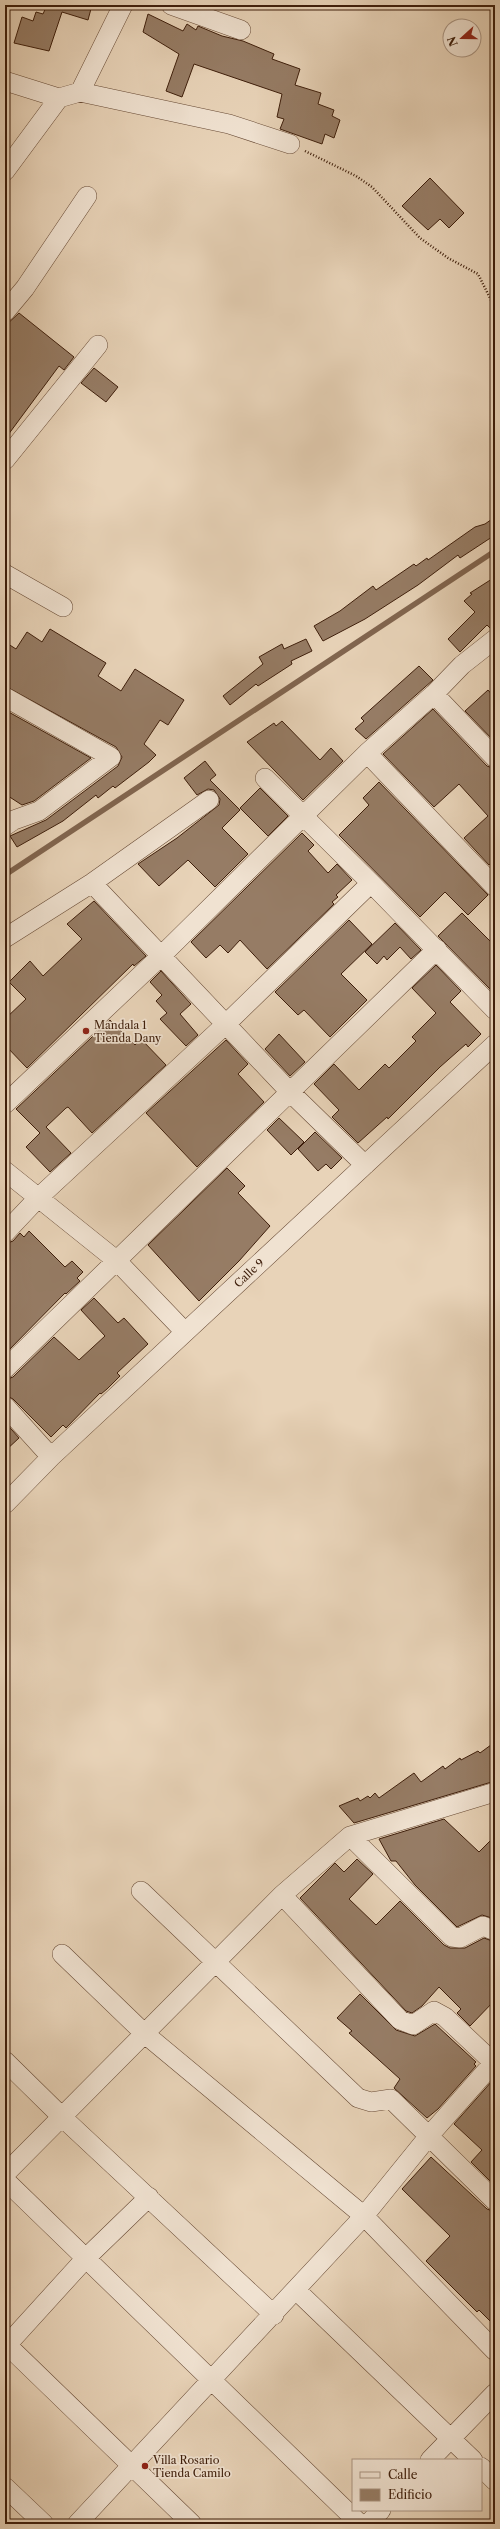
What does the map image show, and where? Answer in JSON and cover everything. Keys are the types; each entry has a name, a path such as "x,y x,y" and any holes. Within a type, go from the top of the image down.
{"street":[{"path":"80,92 123,5"},
{"path":"171,5 240,30"},
{"path":"5,81 59,98 80,92 187,114 229,124 290,144"},
{"path":"5,171 59,98"},
{"path":"5,312 25,288 87,196"},
{"path":"5,460 98,344"},
{"path":"5,574 63,607"},
{"path":"5,1104 161,956 286,831 303,817 367,753 434,694 462,665 495,639"},
{"path":"434,694 495,758"},
{"path":"5,698 111,757 39,811 8,820"},
{"path":"367,753 495,887"},
{"path":"265,778 303,817 372,883 495,1010"},
{"path":"5,938 92,882 209,800"},
{"path":"92,882 290,1092 365,1165"},
{"path":"5,1233 38,1198 226,1024 372,883"},
{"path":"5,1369 437,949"},
{"name":"Calle 9","path":"5,1504 51,1456 495,1044"},
{"path":"5,1171 116,1260 185,1332"},
{"path":"5,1406 51,1456"},
{"path":"5,2174 282,1895 350,1836 495,1792"},
{"path":"350,1836 452,1937 460,1938 483,1926 495,1931"},
{"path":"141,1891 358,2098 371,2102 391,2099 428,2137 495,2201"},
{"path":"77,2524 211,2380 274,2315 364,2216 428,2137 494,2063 445,2016 434,2011 413,2025 400,2020 282,1895"},
{"path":"62,1954 145,2034 364,2216 495,2351"},
{"path":"5,2061 62,2117 274,2315"},
{"path":"5,2180 360,2524"},
{"path":"149,2197 86,2258 6,2345 131,2467 192,2524"},
{"path":"296,2290 472,2459"},
{"path":"431,2459 495,2393"},
{"path":"482,2468 495,2481"},
{"path":"5,2487 44,2524"},
{"path":"368,2524 380,2511"}],"path":[{"path":"290,144 356,176 372,187 420,238 448,258 478,274 495,308"}],"building":[{"path":"47,5 92,5 88,20 62,12 49,51 14,43 22,17 33,21 36,12 43,14"},
{"path":"148,14 183,31 187,24 196,30 198,26 222,36 243,41 274,54 272,59 300,69 295,85 321,93 318,104 334,110 332,116 340,120 334,138 325,134 322,144 280,129 284,119 277,117 282,94 194,64 182,97 166,91 179,54 143,32"},
{"path":"430,178 464,213 449,228 440,219 428,230 402,206"},
{"path":"19,313 74,357 64,370 59,366 5,439 5,326"},
{"path":"94,368 118,387 106,402 81,383"},
{"path":"495,517 495,535 460,558 458,555 418,585 365,619 323,641 314,626 340,611 373,586 376,590 414,564 416,566 427,558 428,560 475,527 485,524"},
{"path":"495,577 495,628 491,629 487,625 460,652 448,639 475,612 464,601 472,594 470,593"},
{"path":"50,629 106,663 98,676 121,691 135,669 184,700 168,725 160,720 144,744 156,755 149,762 115,788 113,786 98,798 96,795 63,821 17,847 10,836 46,820 118,766 122,757 116,747 5,686 5,642 16,649 27,632 42,642"},
{"path":"306,639 312,651 291,661 292,664 258,686 256,684 230,705 223,696 263,664 259,657 282,644 284,649"},
{"path":"419,666 433,680 366,739 355,729 364,721 361,718"},
{"path":"488,690 495,698 495,742 465,711"},
{"path":"433,709 487,766 495,769 495,860 489,865 464,838 488,816 459,784 434,807 383,754"},
{"path":"5,710 91,758 34,801 22,805 5,794"},
{"path":"282,721 320,760 331,748 343,761 303,800 247,742 274,723 276,726"},
{"path":"205,761 216,775 210,780 240,810 222,828 248,854 215,887 188,860 159,886 138,864 177,838 219,805 220,799 214,790 208,789 197,795 184,778"},
{"path":"379,782 488,895 468,915 445,892 420,917 339,835 369,805 363,798"},
{"path":"260,788 288,816 268,836 240,808"},
{"path":"302,833 314,845 308,851 328,873 337,864 352,880 336,895 338,897 332,902 334,904 267,969 240,940 228,953 220,945 206,958 191,942"},
{"path":"94,901 146,956 134,966 133,964 27,1068 5,1045 5,1019 26,999 9,982 30,961 43,976 82,939 67,924"},
{"path":"462,913 495,946 495,984 490,989 438,936"},
{"path":"349,920 372,944 341,974 367,1000 330,1037 304,1010 298,1015 275,992"},
{"path":"395,923 421,950 411,959 400,947 387,960 384,956 377,964 365,952"},
{"path":"436,965 461,991 450,1002 481,1034 468,1047 466,1044 440,1067 388,1119 387,1117 358,1143 332,1117 339,1110 314,1084 334,1064 359,1090 385,1064 389,1068 416,1041 412,1037 436,1013 412,988"},
{"path":"161,971 191,1004 180,1014 198,1035 186,1046 160,1019 167,1013 156,1001 162,995 150,982"},
{"path":"110,1020 135,1045 141,1039 166,1065 92,1133 68,1107 66,1108 46,1127 71,1153 50,1172 26,1147 40,1133 16,1109"},
{"path":"279,1034 305,1062 290,1076 265,1049"},
{"path":"226,1040 248,1064 238,1074 264,1102 197,1167 146,1113"},
{"path":"279,1118 304,1142 291,1155 267,1130"},
{"path":"315,1132 342,1158 331,1169 326,1164 318,1171 298,1149"},
{"path":"227,1168 245,1186 238,1193 270,1226 239,1261 199,1301 148,1245"},
{"path":"29,1231 65,1267 72,1261 83,1272 77,1278 80,1281 66,1294 65,1293 5,1354 5,1244 13,1241 20,1233 24,1237"},
{"path":"94,1298 118,1323 124,1318 148,1344 117,1373 120,1376 107,1389 101,1394 100,1393 66,1428 63,1425 51,1437 13,1399 5,1395 5,1380 13,1377 54,1337 79,1360 105,1336 81,1310"},
{"path":"5,1422 19,1438 5,1451"},
{"path":"495,1742 495,1781 354,1823 339,1806 358,1798 360,1801 368,1796 370,1798 375,1793 379,1798 414,1773 421,1782 443,1766 445,1769 460,1758 461,1760 478,1751 480,1753"},
{"path":"444,1819 479,1852 495,1836 495,1919 482,1915 457,1927 415,1885 396,1861 391,1861 379,1839"},
{"path":"357,1859 373,1874 349,1899 376,1925 400,1901 444,1945 450,1948 465,1948 484,1938 495,1942 495,2000 470,2026 457,2013 461,2009 439,1987 422,2006 412,2013 406,2011 300,1898 335,1863 344,1872"},
{"path":"360,1994 396,2030 415,2036 435,2024 476,2062 474,2064 476,2066 438,2109 427,2118 394,2088 400,2079 349,2033 352,2031 337,2018"},
{"path":"492,2081 495,2085 495,2186 471,2162 482,2150 454,2124"},
{"path":"431,2157 487,2209 495,2212 495,2326 479,2310 477,2312 426,2261 450,2236 402,2189"}],"waterway":[{"path":"5,875 495,551"}],"place":[{"name":"Mandala 1 Tienda Dany","path":"86,1031"},
{"name":"Villa Rosario Tienda Camilo","path":"145,2466"}]}
